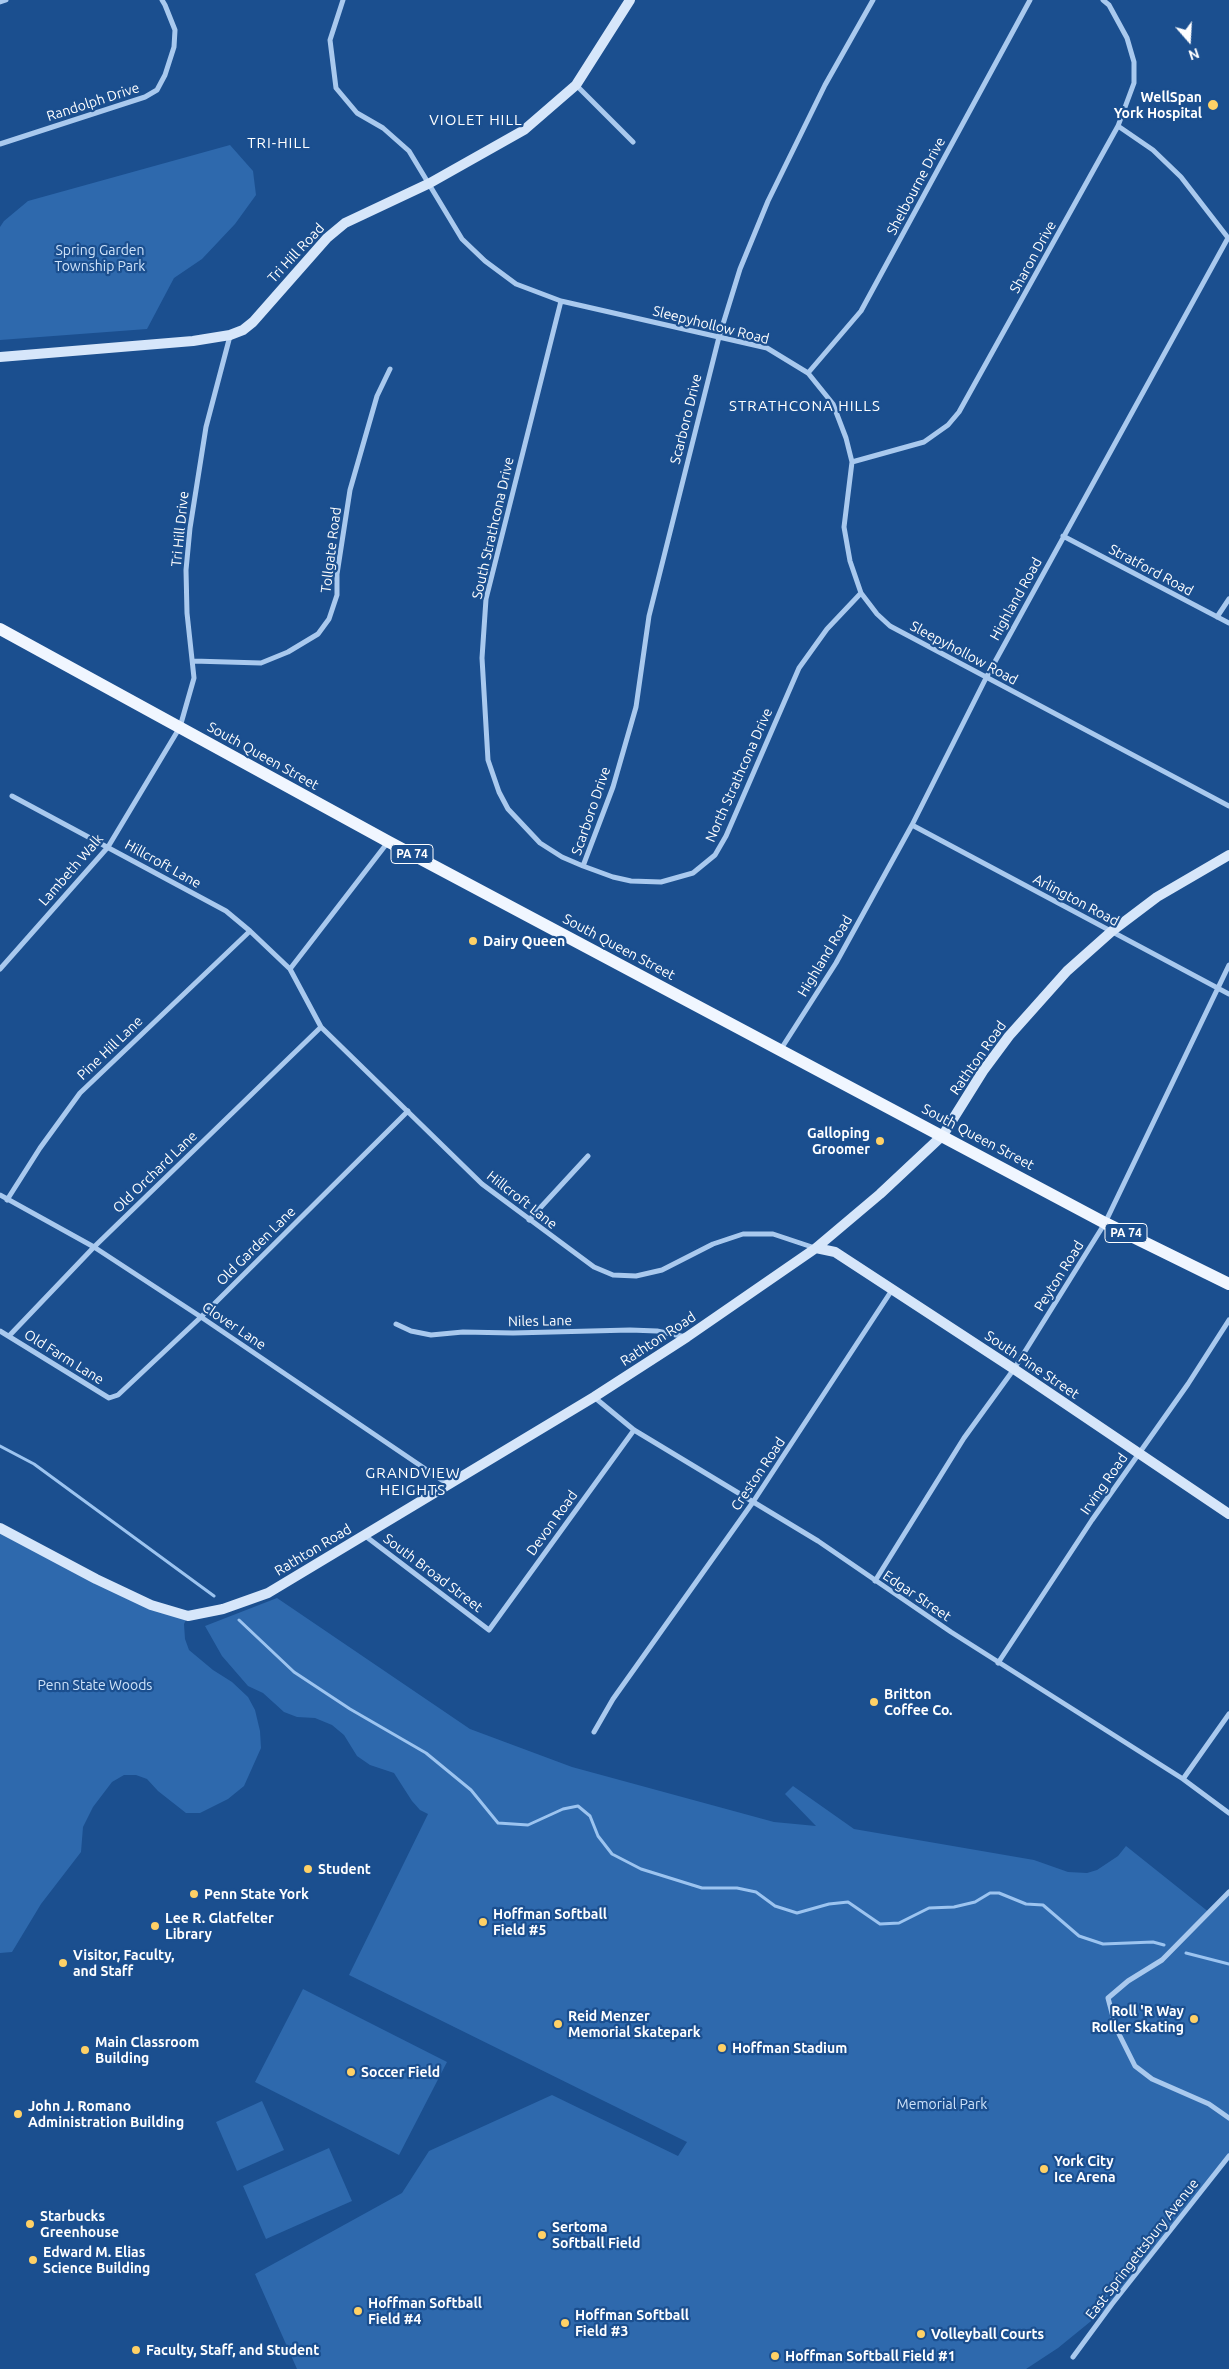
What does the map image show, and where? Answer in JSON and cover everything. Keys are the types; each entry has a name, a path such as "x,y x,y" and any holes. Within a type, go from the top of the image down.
{"main road":[{"name":"South Queen Street","path":"0,629 388,842 943,1135 1105,1223 1229,1284"}],"street":[{"path":"0,2 6,0"},
{"name":"Randolph Drive","path":"0,144 145,97 157,90 165,75 171,56 175,30 162,0"},
{"name":"Sleepyhollow Road","path":"343,0 330,40 336,88 357,113 383,128 409,151 462,239 485,261 516,284 561,301 767,348 808,373 833,404 846,438 852,462 844,527 850,561 861,592 877,614 890,626 1229,806"},
{"name":"Tri Hill Road","path":"0,357 193,340 230,335 243,330 327,238 345,223 430,184 524,130 576,85 630,0"},
{"name":"Scarboro Drive","path":"583,866 612,787 636,707 649,616 719,337 740,269 768,201 825,86 873,0"},
{"name":"Shelbourne Drive","path":"808,373 861,311 1030,0"},
{"name":"Sharon Drive","path":"852,462 924,442 948,425 959,412 1118,126 1134,83 1134,62 1127,38 1109,4 1103,0"},
{"path":"576,85 634,142"},
{"path":"1118,126 1153,150 1181,177 1228,239"},
{"name":"Highland Road","path":"781,1049 836,963 912,825 986,678 1228,239"},
{"name":"South Strathcona Drive","path":"499,792 488,760 486,734 482,658 486,599 561,301"},
{"name":"Tri Hill Drive","path":"180,727 194,678 187,614 186,570 190,528 206,427 230,335"},
{"name":"Tollgate Road","path":"193,661 261,663 288,652 318,634 329,619 337,595 337,574 350,490 377,396 390,369"},
{"name":"Stratford Road","path":"1063,536 1229,623"},
{"name":"North Strathcona Drive","path":"499,792 508,809 540,843 562,857 583,866 612,877 631,881 661,882 693,873 715,855 726,836 800,668 827,628 861,592"},
{"path":"1217,617 1229,599"},
{"name":"Lambeth Walk","path":"0,969 108,847 180,727"},
{"name":"Hillcroft Lane","path":"12,796 226,911 290,969 321,1027 482,1184 588,1263 613,1275 636,1276 662,1270 713,1244 743,1234 773,1234 816,1248"},
{"name":"Arlington Road","path":"912,825 1229,994"},
{"path":"290,969 388,842"},
{"name":"Rathton Road","path":"0,1528 104,1583 151,1605 188,1616 223,1609 268,1593 449,1486 594,1397 687,1337 816,1248 880,1194 943,1135 983,1071 1009,1036 1067,971 1112,931 1157,897 1229,855"},
{"name":"Pine Hill Lane","path":"7,1200 40,1148 80,1093 250,931"},
{"name":"Peyton Road","path":"875,1581 964,1438 1014,1369 1105,1223 1216,988 1229,965"},
{"name":"Old Orchard Lane","path":"9,1336 94,1248 321,1027"},
{"name":"Old Garden Lane","path":"118,1395 201,1317 408,1111"},
{"path":"530,1220 588,1156"},
{"name":"Clover Lane","path":"0,1195 94,1248 201,1317 449,1486"},
{"name":"South Pine Street","path":"816,1248 835,1252 1014,1369 1229,1514"},
{"name":"Creston Road","path":"594,1732 613,1699 753,1502 892,1290"},
{"name":"Irving Road","path":"998,1663 1138,1454 1188,1384 1229,1320"},
{"name":"Niles Lane","path":"396,1324 411,1331 431,1335 463,1332 513,1333 630,1330 657,1331 687,1337"},
{"name":"Old Farm Lane","path":"0,1331 109,1398 118,1395"},
{"name":"Edgar Street","path":"594,1397 634,1430 818,1541 998,1663 1183,1779 1229,1813"},
{"name":"Devon Road","path":"488,1630 634,1430"},
{"name":"South Broad Street","path":"364,1535 488,1630"},
{"path":"1183,1779 1229,1714"},
{"path":"1229,1892 1162,1960 1128,1981 1108,1998 1116,2028 1135,2066 1152,2079 1209,2104 1229,2118"},
{"name":"East Springettsbury Avenue","path":"1073,2357 1112,2304 1229,2156"}],"green space":[{"name":"Spring Garden Township Park","path":"230,145 253,171 256,195 235,224 202,259 174,278 147,329 0,340 0,227 4,221 28,201"},
{"name":"Penn State Woods","path":"0,1528 96,1579 188,1616 184,1624 185,1639 189,1650 213,1670 232,1682 248,1697 255,1710 260,1731 261,1748 244,1786 228,1799 200,1813 186,1813 158,1791 147,1779 136,1775 124,1775 112,1782 93,1807 83,1827 81,1852 41,1904 12,1952 0,1953"},
{"name":"Memorial Park","path":"277,1598 470,1729 572,1767 774,1822 816,1826 785,1794 793,1786 854,1829 1034,1860 1068,1872 1087,1873 1097,1870 1118,1856 1126,1846 1210,1913 1229,1892 1229,2156 1112,2304 1058,2348 1026,2369 297,2369 255,2274 402,2193 429,2151 552,2095 678,2156 687,2142 349,1975 428,1814 420,1810 412,1801 394,1773 370,1765 357,1756 344,1735 332,1725 315,1718 297,1717 284,1712 263,1693 248,1686 222,1656 205,1626"},
{"name":"Soccer Field","path":"303,1989 447,2062 399,2155 255,2082"},
{"path":"262,2101 284,2150 237,2171 216,2122"},
{"path":"329,2148 352,2201 266,2239 243,2186"}],"waterway":[{"path":"0,1446 34,1464 214,1596"},
{"path":"239,1620 294,1672 350,1709 426,1753 471,1790 498,1823 528,1825 563,1809 578,1806 590,1816 598,1836 612,1854 641,1869 702,1888 737,1888 756,1892 775,1906 797,1913 829,1904 848,1902 880,1924 899,1923 929,1908 954,1907 975,1902 990,1893 999,1893 1026,1904 1043,1905 1079,1936 1103,1944 1153,1942 1164,1945"},
{"path":"1186,1953 1229,1964"}],"place":[{"name":"WellSpan York Hospital","path":"1213,105"},
{"name":"Dairy Queen","path":"473,941"},
{"name":"Galloping Groomer","path":"880,1141"},
{"name":"Britton Coffee Co.","path":"874,1702"},
{"name":"Student","path":"308,1869"},
{"name":"Penn State York","path":"194,1894"},
{"name":"Hoffman Softball Field #5","path":"483,1922"},
{"name":"Lee R. Glatfelter Library","path":"155,1926"},
{"name":"Visitor, Faculty, and Staff","path":"63,1963"},
{"name":"Roll 'R Way Roller Skating","path":"1194,2019"},
{"name":"Reid Menzer Memorial Skatepark","path":"558,2024"},
{"name":"Hoffman Stadium","path":"722,2048"},
{"name":"Main Classroom Building","path":"85,2050"},
{"name":"Soccer Field","path":"351,2072"},
{"name":"John J. Romano Administration Building","path":"18,2114"},
{"name":"York City Ice Arena","path":"1044,2169"},
{"name":"Starbucks Greenhouse","path":"30,2224"},
{"name":"Sertoma Softball Field","path":"542,2235"},
{"name":"Edward M. Elias Science Building","path":"33,2260"},
{"name":"Hoffman Softball Field #4","path":"358,2311"},
{"name":"Hoffman Softball Field #3","path":"565,2323"},
{"name":"Volleyball Courts","path":"921,2334"},
{"name":"Faculty, Staff, and Student","path":"136,2350"},
{"name":"Hoffman Softball Field #1","path":"775,2356"}],"district":[{"name":"VIOLET HILL","path":"476,120"},
{"name":"TRI-HILL","path":"279,143"},
{"name":"STRATHCONA HILLS","path":"805,406"},
{"name":"GRANDVIEW HEIGHTS","path":"413,1482"}]}
